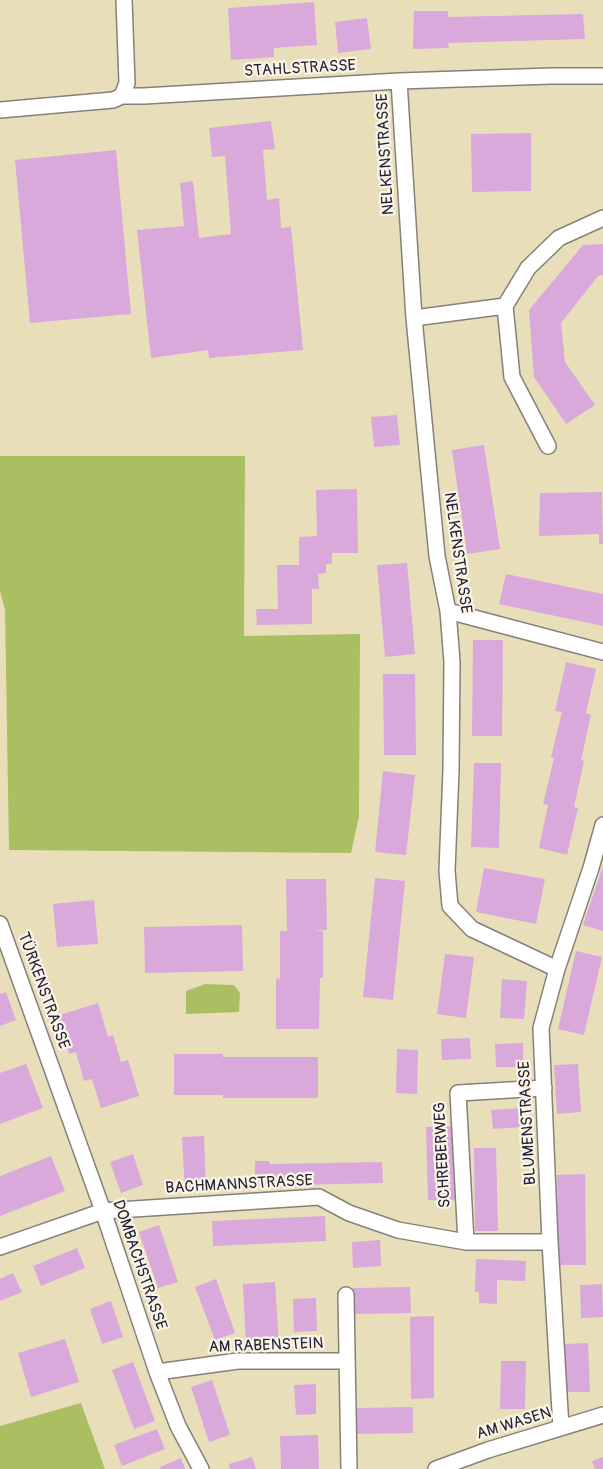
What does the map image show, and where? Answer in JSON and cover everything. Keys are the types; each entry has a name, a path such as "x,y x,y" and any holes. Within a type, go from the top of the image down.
{"street":[{"path":"122,96 127,83 124,0"},
{"name":"STAHLSTRASSE","path":"0,110 113,100 122,96 400,81 603,76"},
{"name":"NELKENSTRASSE","path":"400,81 414,318 437,556 448,611 452,662 451,770 447,871 450,906 472,929 557,969"},
{"path":"548,446 512,377 505,306 528,268 559,238 603,218"},
{"path":"414,318 505,306"},
{"path":"448,611 603,652"},
{"name":"BLUMENSTRASSE","path":"561,1428 550,1242 541,1028 557,969 603,825"},
{"name":"TÜRKENSTRASSE","path":"0,924 52,1069"},
{"name":"DOMBACHSTRASSE","path":"52,1069 103,1211 156,1372 178,1426 201,1469"},
{"name":"SCHREBERWEG","path":"466,1242 458,1093 544,1088"},
{"name":"BACHMANNSTRASSE","path":"0,1247 103,1211 319,1197 349,1213 398,1230 466,1242 550,1242"},
{"name":"AM RABENSTEIN","path":"346,1295 349,1469"},
{"name":"AM RABENSTEIN","path":"156,1372 238,1361 347,1361"},
{"name":"AM WASEN","path":"436,1469 488,1450 603,1415"}],"green space":[{"path":"0,456 245,456 244,636 360,634 359,816 351,853 9,850 5,610 0,591"},
{"path":"205,984 234,985 240,993 239,1012 186,1014 186,991"},
{"path":"81,1403 105,1469 0,1469 0,1426"}],"building":[{"path":"314,2 317,45 274,48 274,57 231,60 228,8"},
{"path":"414,11 448,11 448,17 583,14 585,39 448,43 449,48 413,49"},
{"path":"367,18 371,49 338,53 335,22"},
{"path":"271,121 275,149 263,150 267,200 279,198 281,228 291,227 303,350 209,358 208,350 151,358 137,230 184,226 180,183 193,181 199,238 231,234 225,156 212,157 209,128"},
{"path":"531,133 531,191 472,192 471,134"},
{"path":"116,150 131,314 30,323 15,160"},
{"path":"603,244 603,275 598,276 561,323 565,362 595,405 566,424 534,377 529,310 583,245"},
{"path":"397,415 400,445 374,447 371,417"},
{"path":"484,445 500,549 467,554 452,450"},
{"path":"357,489 358,553 332,553 332,564 326,564 326,573 318,574 319,589 312,589 312,624 257,625 256,609 278,609 277,565 299,565 299,537 317,536 316,490"},
{"path":"602,492 603,544 599,544 599,534 539,536 540,493"},
{"path":"407,563 415,654 385,657 377,565"},
{"path":"506,574 603,594 603,626 499,604"},
{"path":"473,640 503,640 502,736 472,736"},
{"path":"566,662 596,669 586,713 591,715 581,760 584,761 574,807 578,808 567,855 539,848 548,805 543,804 554,758 551,757 562,712 555,711"},
{"path":"383,674 415,674 416,755 384,755"},
{"path":"474,763 501,763 499,848 471,847"},
{"path":"383,771 415,775 406,855 375,852"},
{"path":"603,866 603,931 583,925"},
{"path":"484,868 545,879 536,924 476,912"},
{"path":"375,878 405,881 393,1000 363,997"},
{"path":"286,879 326,879 327,930 313,930 323,931 323,978 320,978 319,1029 276,1029 276,978 280,979 280,931 287,931"},
{"path":"94,900 98,944 57,947 53,904"},
{"path":"242,925 243,971 145,973 144,927"},
{"path":"576,951 602,957 584,1035 558,1029"},
{"path":"445,954 474,957 466,1018 437,1014"},
{"path":"502,979 527,981 524,1019 500,1018"},
{"path":"6,992 16,1020 0,1026 0,994"},
{"path":"98,1003 108,1037 113,1035 121,1062 128,1060 139,1096 101,1108 92,1079 84,1081 76,1052 69,1054 57,1016"},
{"path":"470,1038 471,1059 442,1060 441,1039"},
{"path":"523,1043 523,1067 496,1067 495,1044"},
{"path":"397,1049 418,1050 417,1094 396,1093"},
{"path":"174,1054 223,1054 223,1057 318,1057 318,1098 223,1098 223,1095 174,1095"},
{"path":"26,1064 43,1108 0,1124 0,1073"},
{"path":"578,1064 581,1112 557,1114 554,1065"},
{"path":"522,1108 524,1127 493,1129 491,1110"},
{"path":"454,1126 455,1200 428,1200 426,1127"},
{"path":"204,1136 206,1191 185,1192 182,1137"},
{"path":"474,1148 496,1148 498,1231 475,1231"},
{"path":"133,1154 143,1185 121,1193 110,1162"},
{"path":"51,1156 65,1191 0,1216 0,1176"},
{"path":"255,1161 269,1161 270,1164 382,1162 383,1183 255,1186"},
{"path":"585,1174 586,1265 558,1265 557,1175"},
{"path":"325,1216 326,1241 213,1246 212,1221"},
{"path":"159,1225 178,1282 158,1288 139,1232"},
{"path":"380,1240 381,1266 353,1268 352,1242"},
{"path":"77,1248 85,1268 41,1286 33,1266"},
{"path":"476,1259 526,1261 525,1281 497,1280 497,1304 479,1303 479,1292 475,1292"},
{"path":"13,1273 22,1292 0,1301 0,1279"},
{"path":"216,1279 235,1333 215,1340 195,1287"},
{"path":"275,1282 279,1345 246,1347 243,1284"},
{"path":"602,1284 603,1317 581,1318 580,1285"},
{"path":"410,1287 411,1313 353,1314 353,1288"},
{"path":"316,1298 317,1331 294,1332 293,1299"},
{"path":"111,1301 123,1337 102,1344 90,1309"},
{"path":"434,1316 434,1398 411,1399 410,1317"},
{"path":"65,1339 79,1382 31,1397 18,1353"},
{"path":"588,1343 590,1392 566,1392 565,1344"},
{"path":"501,1361 526,1361 525,1409 500,1409"},
{"path":"133,1362 155,1421 134,1429 112,1370"},
{"path":"212,1380 230,1435 209,1442 191,1387"},
{"path":"316,1384 316,1414 296,1415 294,1385"},
{"path":"413,1407 413,1433 355,1434 355,1408"},
{"path":"157,1429 165,1449 122,1466 114,1445"},
{"path":"318,1435 319,1469 281,1469 280,1436"},
{"path":"252,1457 256,1469 230,1469 229,1464"},
{"path":"603,1457 603,1469 595,1469 592,1461"},
{"path":"181,1458 185,1469 160,1469 160,1467"}]}
